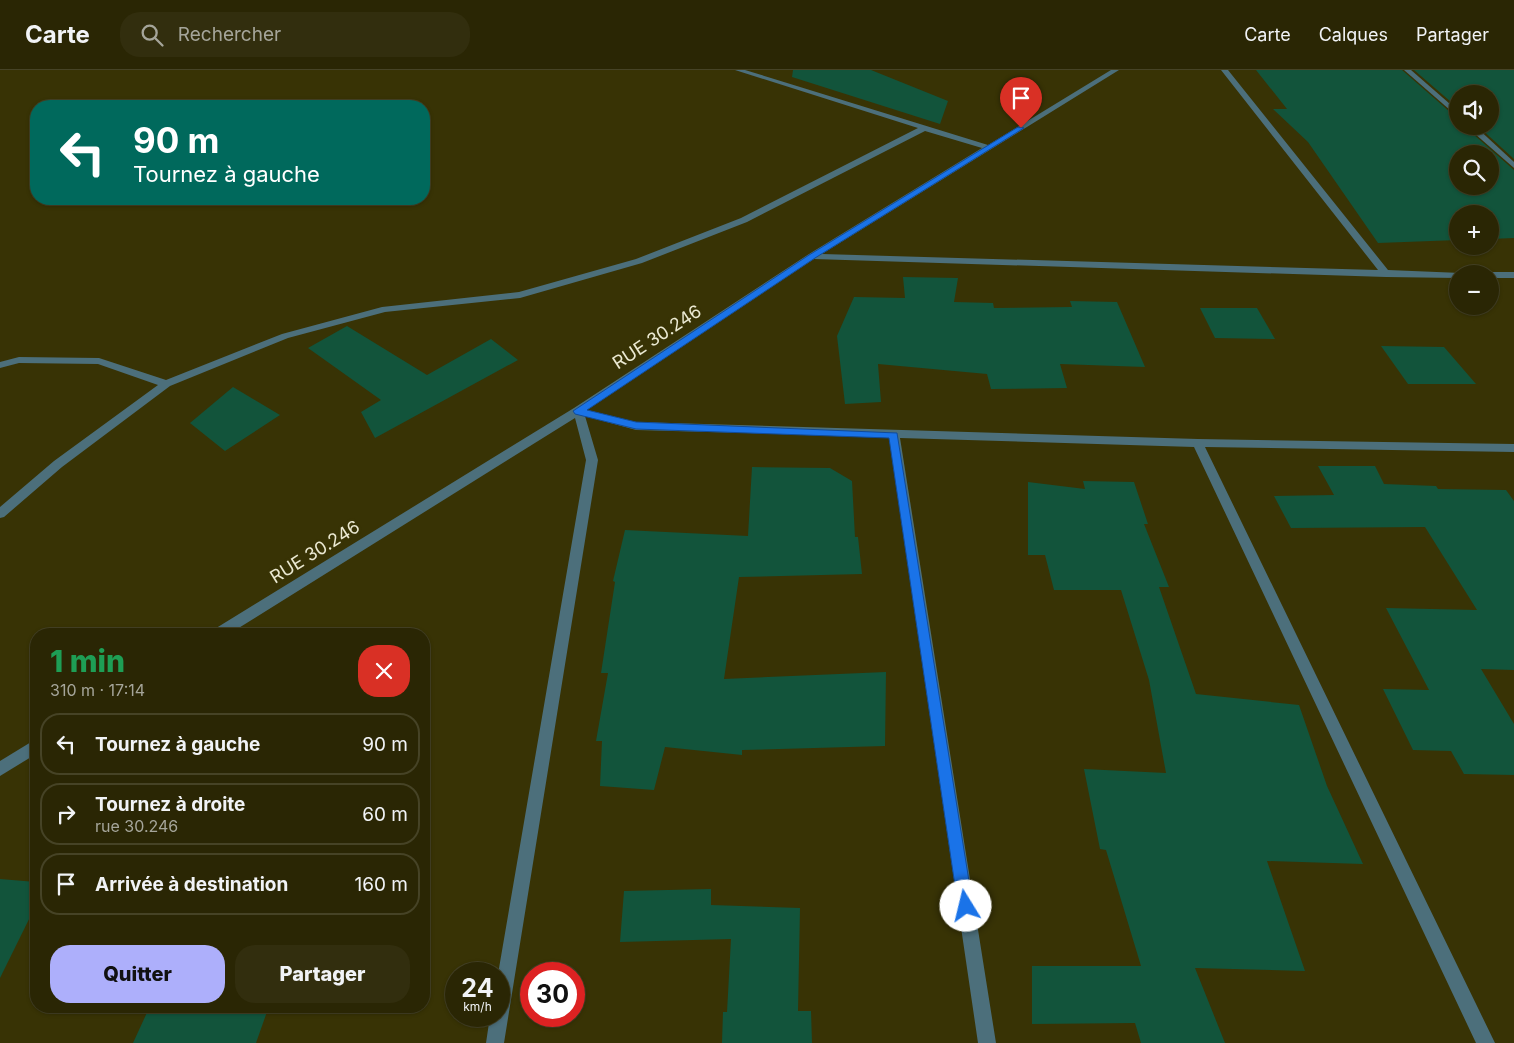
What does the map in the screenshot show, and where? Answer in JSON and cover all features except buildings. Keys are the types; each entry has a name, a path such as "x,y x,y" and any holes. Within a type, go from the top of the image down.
{"street":[{"path":"743,70 989,148"},
{"name":"RUE 30.246","path":"228,628 578,411 812,256 1116,70"},
{"path":"1224,70 1386,274"},
{"path":"1407,70 1449,107"},
{"path":"0,514 58,464 166,384 285,336 385,309 520,295 639,261 744,220 925,128"},
{"path":"1480,135 1514,166"},
{"path":"812,256 1449,275"},
{"path":"1499,275 1514,275"},
{"path":"0,365 19,360 99,361 166,384"},
{"path":"578,411 636,426 1198,443 1514,448"},
{"path":"495,1043 592,460 578,411"},
{"path":"894,435 987,1043"},
{"path":"1198,443 1486,1043"},
{"path":"0,769 30,750"}],"route":[{"path":"966,906 894,435 636,426 578,411 812,256 1021,128"}]}
